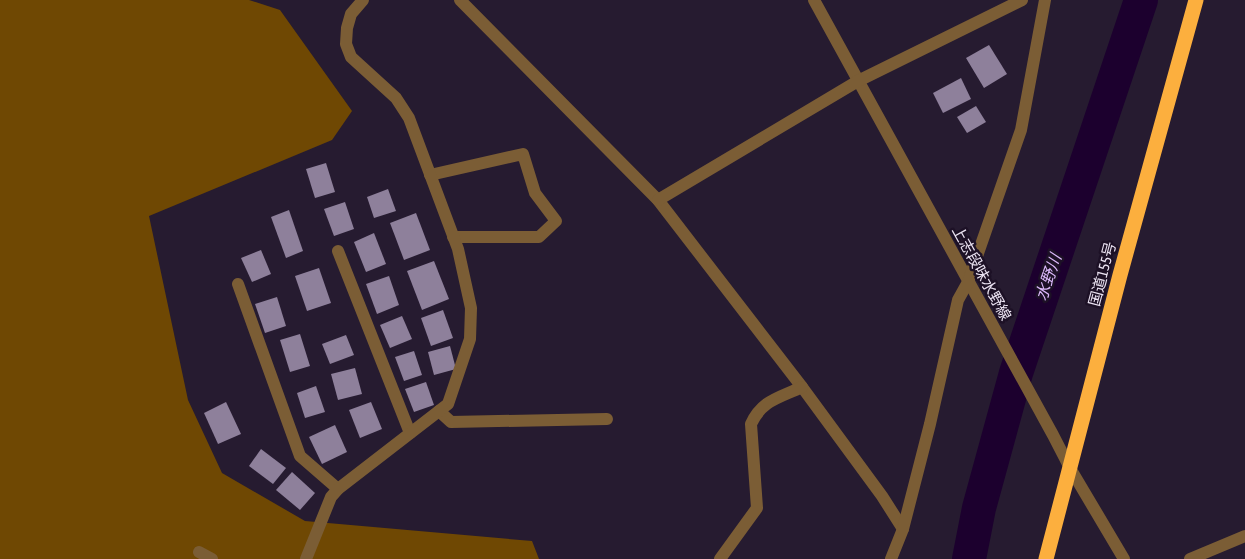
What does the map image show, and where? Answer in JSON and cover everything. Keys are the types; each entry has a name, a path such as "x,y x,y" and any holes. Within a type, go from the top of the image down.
{"highway":[{"name":"国道155号","path":"1046,559 1186,30 1196,0"}],"street":[{"path":"306,559 331,497 338,488 448,404 470,339 471,308 453,236 409,118 396,98 351,57 346,44 347,28 351,14 363,0"},
{"path":"460,0 658,200 802,387 882,496 902,529"},
{"name":"上志段味水野線","path":"814,0 1070,468 1124,559"},
{"path":"658,200 858,81 1022,0"},
{"path":"891,559 902,529 930,424 958,300 968,282 1021,130 1045,0"},
{"path":"430,175 523,154 535,194 556,221 539,237 453,236"},
{"path":"338,251 410,434"},
{"path":"238,284 300,456 338,488"},
{"path":"720,559 757,508 751,424 753,419 761,406 802,387"},
{"path":"439,411 451,422 607,419"},
{"path":"1190,559 1245,536"},
{"path":"200,552 212,559"}],"shaded area":[{"path":"0,0 249,0 280,10 352,111 332,140 149,216 188,400 222,473 305,521 532,541 539,559 0,559"}],"building":[{"path":"989,45 1007,74 984,88 966,58"},
{"path":"961,78 971,99 943,113 933,93"},
{"path":"976,106 986,122 967,133 957,117"},
{"path":"326,163 335,192 315,198 306,169"},
{"path":"388,189 396,211 374,218 367,197"},
{"path":"345,202 354,229 334,236 324,209"},
{"path":"289,210 303,251 286,258 271,217"},
{"path":"416,213 430,250 404,260 390,223"},
{"path":"374,233 386,264 366,272 354,242"},
{"path":"261,250 271,274 252,282 241,258"},
{"path":"434,261 449,299 422,310 407,271"},
{"path":"319,268 331,303 307,311 295,276"},
{"path":"389,276 399,305 377,314 366,284"},
{"path":"277,297 286,326 265,333 255,304"},
{"path":"443,310 453,338 431,346 421,318"},
{"path":"402,316 412,339 390,348 380,325"},
{"path":"300,334 310,366 290,372 280,340"},
{"path":"346,335 354,355 330,364 322,344"},
{"path":"450,346 456,369 434,375 428,352"},
{"path":"414,351 422,375 404,381 395,357"},
{"path":"355,368 362,394 338,400 331,374"},
{"path":"426,382 434,405 414,412 405,389"},
{"path":"316,386 325,412 305,418 297,393"},
{"path":"226,402 241,434 218,444 204,413"},
{"path":"371,402 382,429 360,438 349,410"},
{"path":"335,425 347,452 322,464 309,437"},
{"path":"261,449 286,468 273,484 249,466"},
{"path":"292,472 315,493 300,510 276,490"}],"waterway":[{"name":"水野川","path":"969,559 979,508 1016,373 1141,0"}]}
